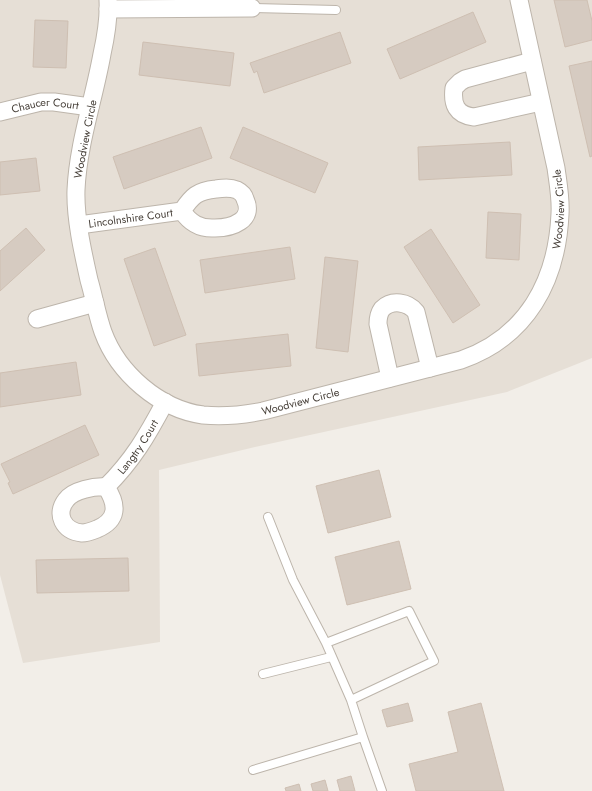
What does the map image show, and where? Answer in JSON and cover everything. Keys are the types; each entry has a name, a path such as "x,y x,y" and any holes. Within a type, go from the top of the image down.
{"street":[{"name":"Woodview Circle","path":"108,4 105,38 98,77 82,147 76,190 79,225 86,264 103,332 123,367 151,394 165,402 202,415 238,416 270,410 461,360 480,353 492,347 513,331 540,295 549,275 556,245 560,213 559,190 556,168 519,0"},
{"path":"108,4 252,8"},
{"path":"532,61 465,79 454,88 454,104 459,112 464,116 474,117 542,102"},
{"name":"Chaucer Court","path":"0,112 41,102 54,102 90,107"},
{"name":"Lincolnshire Court","path":"79,225 182,211"},
{"path":"37,319 95,303"},
{"path":"390,378 378,324 378,317 382,310 396,303 411,306 416,312 430,368"},
{"name":"Langtry Court","path":"106,487 130,461 146,438 165,402"}],"lane":[{"path":"252,8 336,10"},
{"path":"268,517 293,580 326,643 351,700 382,791"},
{"path":"326,643 410,611 434,661 351,700"},
{"path":"263,674 331,657"},
{"path":"253,770 363,737"}],"shaded area":[{"path":"0,0 592,0 592,358 507,392 255,447 159,470 160,642 23,663 0,575"}],"building":[{"path":"554,0 587,0 592,21 592,40 565,47"},
{"path":"473,12 486,42 400,79 387,49"},
{"path":"35,20 68,21 66,68 33,67"},
{"path":"340,32 351,63 264,93 257,71 254,73 250,63"},
{"path":"143,42 234,53 230,86 139,75"},
{"path":"592,61 592,156 590,157 569,66"},
{"path":"201,127 212,158 124,189 113,157"},
{"path":"243,127 328,163 315,193 230,158"},
{"path":"510,142 512,175 419,180 418,147"},
{"path":"36,158 40,191 0,195 0,162"},
{"path":"488,212 521,214 519,260 486,258"},
{"path":"26,228 45,250 0,291 0,251"},
{"path":"431,229 480,305 453,323 404,247"},
{"path":"290,247 295,279 205,293 200,260"},
{"path":"155,248 186,335 154,346 124,259"},
{"path":"325,257 358,261 348,352 316,348"},
{"path":"288,334 291,366 199,376 196,344"},
{"path":"76,362 81,395 0,407 0,373"},
{"path":"85,425 99,455 13,494 8,483 10,482 1,464"},
{"path":"379,470 391,517 328,533 316,486"},
{"path":"399,541 411,589 347,605 335,557"},
{"path":"128,558 129,591 37,593 36,560"},
{"path":"408,703 413,721 387,727 382,710"},
{"path":"481,703 504,791 416,791 409,764 458,752 448,712"},
{"path":"351,776 355,791 340,791 337,780"},
{"path":"325,780 328,791 313,791 311,784"},
{"path":"299,784 301,791 286,791 285,788"}]}
